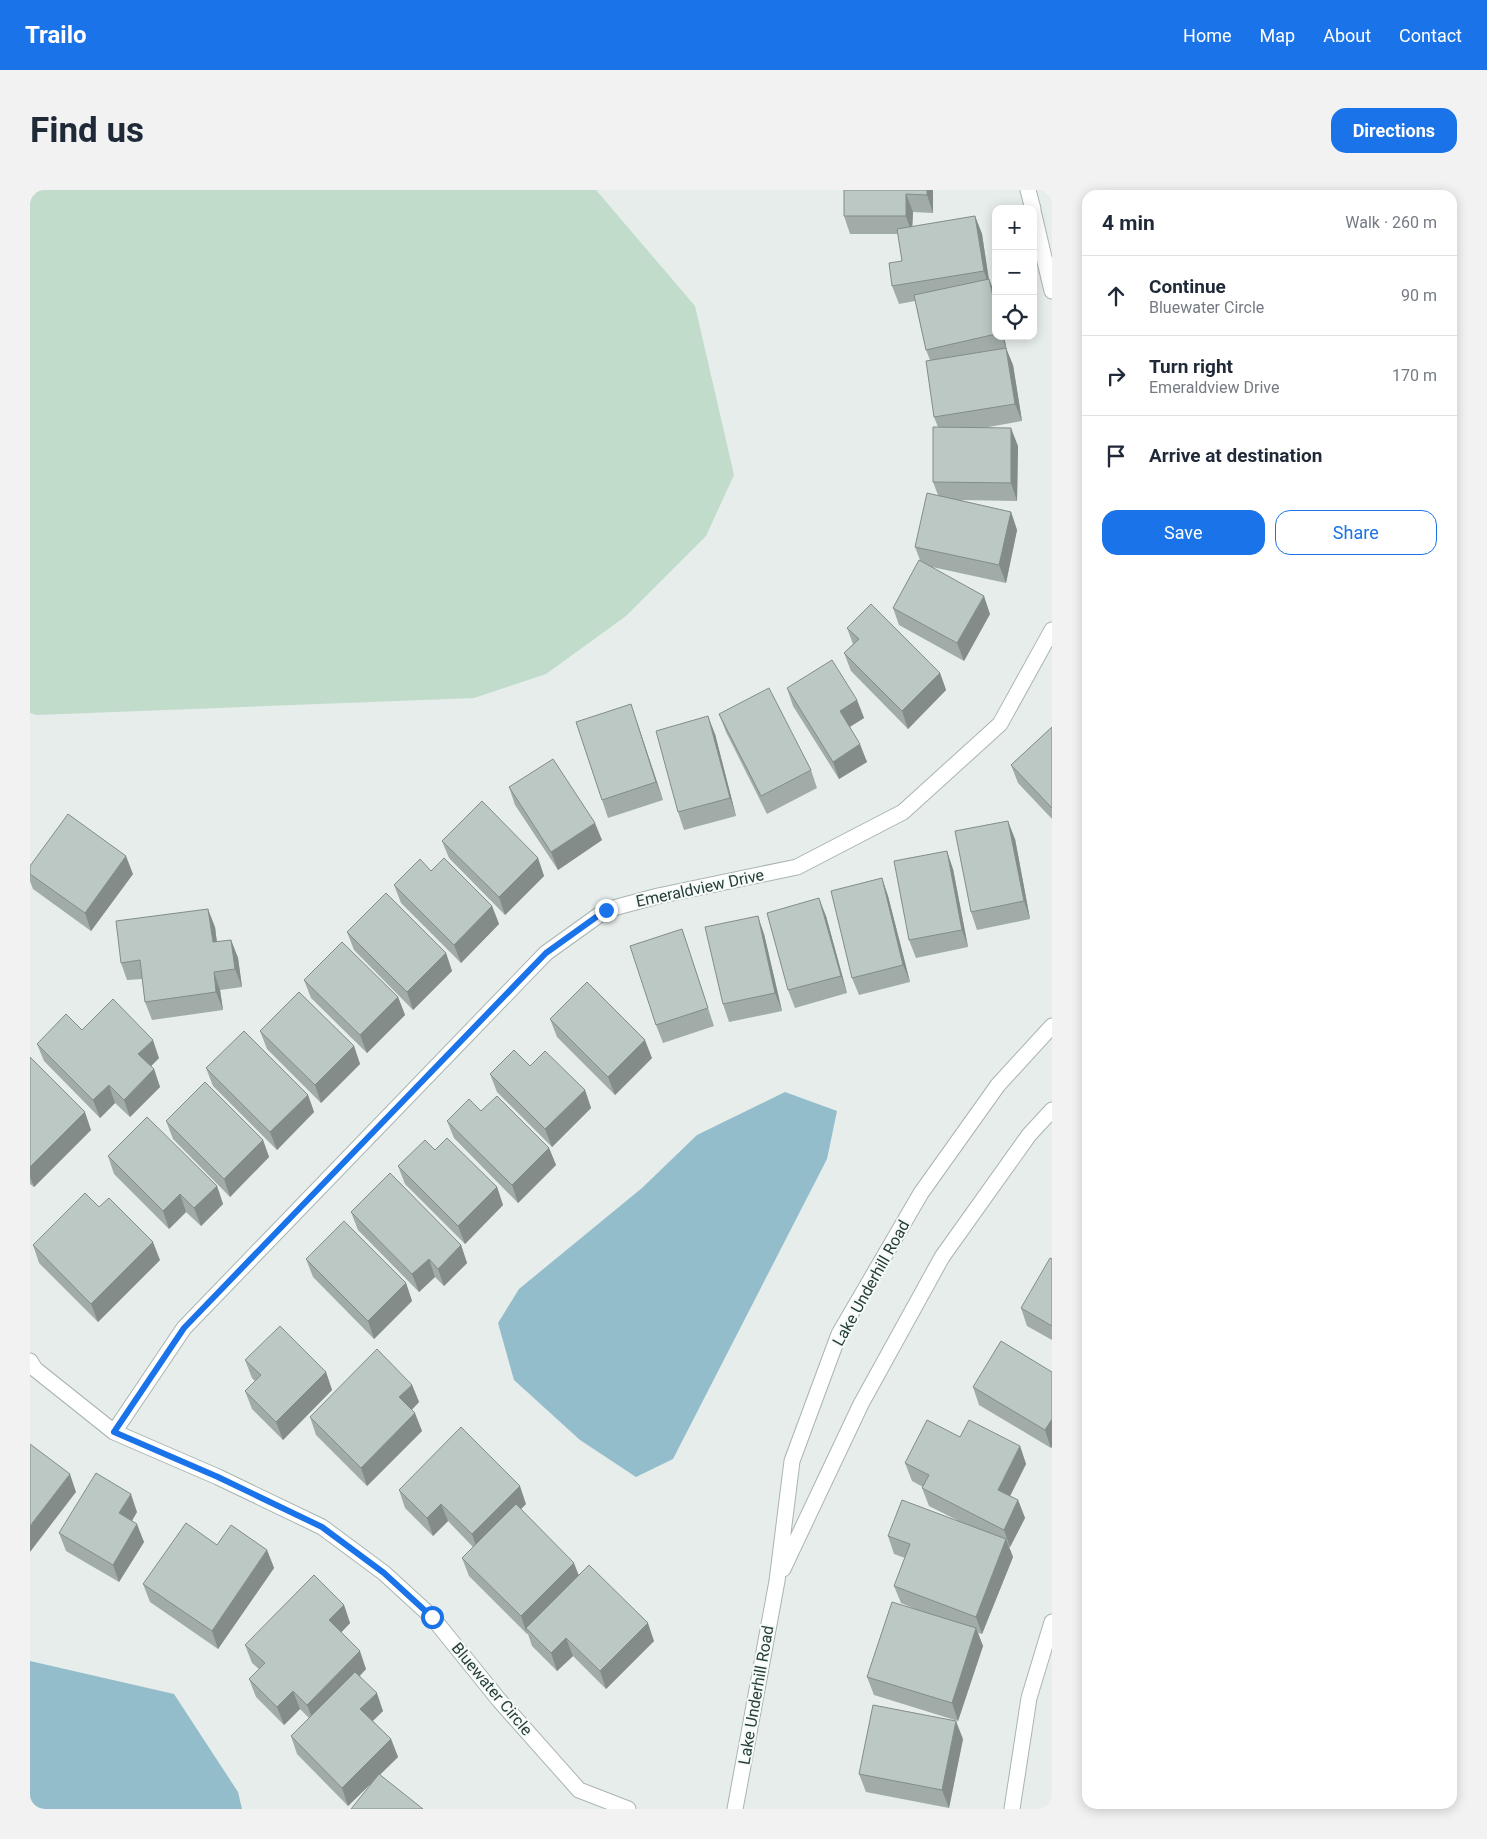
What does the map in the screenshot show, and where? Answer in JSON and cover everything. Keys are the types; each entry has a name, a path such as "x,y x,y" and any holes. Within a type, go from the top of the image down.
{"street":[{"path":"1028,190 1032,205"},
{"path":"1037,227 1052,291"},
{"name":"Emeraldview Drive","path":"114,1432 184,1328 546,953 606,910 658,896 797,867 903,812 1000,724 1052,630"},
{"name":"Lake Underhill Road","path":"735,1809 777,1582 792,1461 839,1334 921,1194 998,1085 1052,1026"},
{"name":"Lake Underhill Road","path":"777,1582 861,1404 942,1256 1029,1135 1052,1110"},
{"name":"Bluewater Circle","path":"30,1362 35,1369 114,1432 218,1477 322,1527 384,1573 432,1617 499,1700 579,1790 628,1809"},
{"path":"1012,1809 1029,1698 1052,1622"}],"green space":[{"path":"30,190 596,190 695,306 734,475 706,536 626,616 546,674 474,698 37,715 30,713"}],"water":[{"path":"785,1092 837,1111 827,1159 673,1459 636,1477 580,1440 514,1380 498,1323 519,1289 642,1188 697,1135"},
{"path":"30,1661 174,1694 238,1792 242,1809 30,1809"}],"building":[{"path":"844,190 927,190 927,195 906,194 906,216 844,216"},
{"path":"975,216 984,271 892,286 889,263 902,261 897,229"},
{"path":"989,279 992,292 992,335 926,350 914,295"},
{"path":"1006,348 1015,404 934,417 926,361"},
{"path":"933,427 1011,428 1011,483 933,482"},
{"path":"927,493 1011,512 999,565 915,547"},
{"path":"919,560 984,596 957,643 893,608"},
{"path":"871,604 940,673 902,711 844,653 859,639 847,628"},
{"path":"832,660 857,700 840,711 860,744 833,762 787,688"},
{"path":"769,688 811,770 761,796 719,714"},
{"path":"631,704 656,782 602,800 576,722"},
{"path":"708,716 730,798 678,812 656,731"},
{"path":"1052,727 1052,808 1011,765"},
{"path":"553,759 595,823 551,852 509,787"},
{"path":"482,801 538,858 499,897 442,841"},
{"path":"68,814 126,856 85,913 30,874 30,866"},
{"path":"1008,821 1024,901 971,912 955,831"},
{"path":"947,851 962,930 909,940 894,861"},
{"path":"444,858 492,906 454,945 394,885 420,859 431,871"},
{"path":"882,878 903,965 852,978 831,891"},
{"path":"386,893 446,953 407,992 347,932"},
{"path":"819,898 841,976 788,990 767,913"},
{"path":"208,909 213,942 231,940 235,969 214,972 216,992 145,1002 140,960 121,963 116,921"},
{"path":"758,916 775,993 723,1004 705,927"},
{"path":"682,929 708,1008 656,1025 630,946"},
{"path":"342,942 398,997 360,1035 304,980"},
{"path":"587,982 645,1040 608,1077 550,1019"},
{"path":"299,992 354,1046 315,1085 260,1031"},
{"path":"113,999 153,1040 138,1054 154,1069 124,1100 109,1085 93,1100 37,1044 66,1014 82,1030"},
{"path":"244,1031 308,1095 270,1132 206,1068"},
{"path":"514,1050 530,1066 545,1051 585,1090 545,1129 490,1074"},
{"path":"30,1057 85,1112 30,1167"},
{"path":"205,1082 263,1140 224,1179 166,1121"},
{"path":"497,1096 549,1148 512,1185 447,1121 469,1099 481,1111"},
{"path":"147,1117 217,1186 194,1208 180,1194 163,1211 108,1156"},
{"path":"447,1138 497,1187 458,1226 398,1166 425,1140 435,1150"},
{"path":"390,1173 461,1245 438,1269 429,1259 412,1274 351,1212"},
{"path":"85,1193 99,1207 109,1198 153,1242 91,1304 33,1245"},
{"path":"344,1221 406,1283 368,1321 306,1259"},
{"path":"1050,1258 1052,1259 1052,1326 1021,1308"},
{"path":"280,1326 326,1372 276,1422 245,1391 261,1375 245,1360"},
{"path":"1001,1341 1052,1372 1052,1419 1045,1430 973,1387"},
{"path":"377,1349 412,1385 399,1397 415,1413 361,1468 310,1417"},
{"path":"927,1420 960,1437 969,1420 1020,1446 998,1490 1018,1500 1004,1530 922,1488 929,1475 905,1463"},
{"path":"461,1427 520,1486 472,1534 441,1504 427,1518 399,1490"},
{"path":"30,1444 70,1474 30,1526"},
{"path":"96,1473 131,1494 119,1513 137,1524 113,1565 59,1533"},
{"path":"902,1500 1006,1539 976,1617 894,1586 910,1544 888,1536"},
{"path":"516,1504 574,1563 521,1616 462,1558"},
{"path":"186,1523 217,1545 231,1525 267,1550 212,1631 143,1584"},
{"path":"589,1565 648,1623 600,1671 566,1638 551,1653 526,1628"},
{"path":"314,1575 344,1605 329,1620 360,1651 307,1705 293,1691 277,1707 249,1679 265,1663 245,1645"},
{"path":"892,1602 976,1628 952,1703 867,1677"},
{"path":"355,1672 377,1693 360,1709 391,1739 342,1788 291,1736"},
{"path":"873,1705 956,1721 942,1790 859,1774"},
{"path":"379,1774 423,1809 351,1809"}],"route":[{"path":"432,1617 384,1573 322,1527 218,1477 114,1432 184,1328 546,953 606,910"}]}
